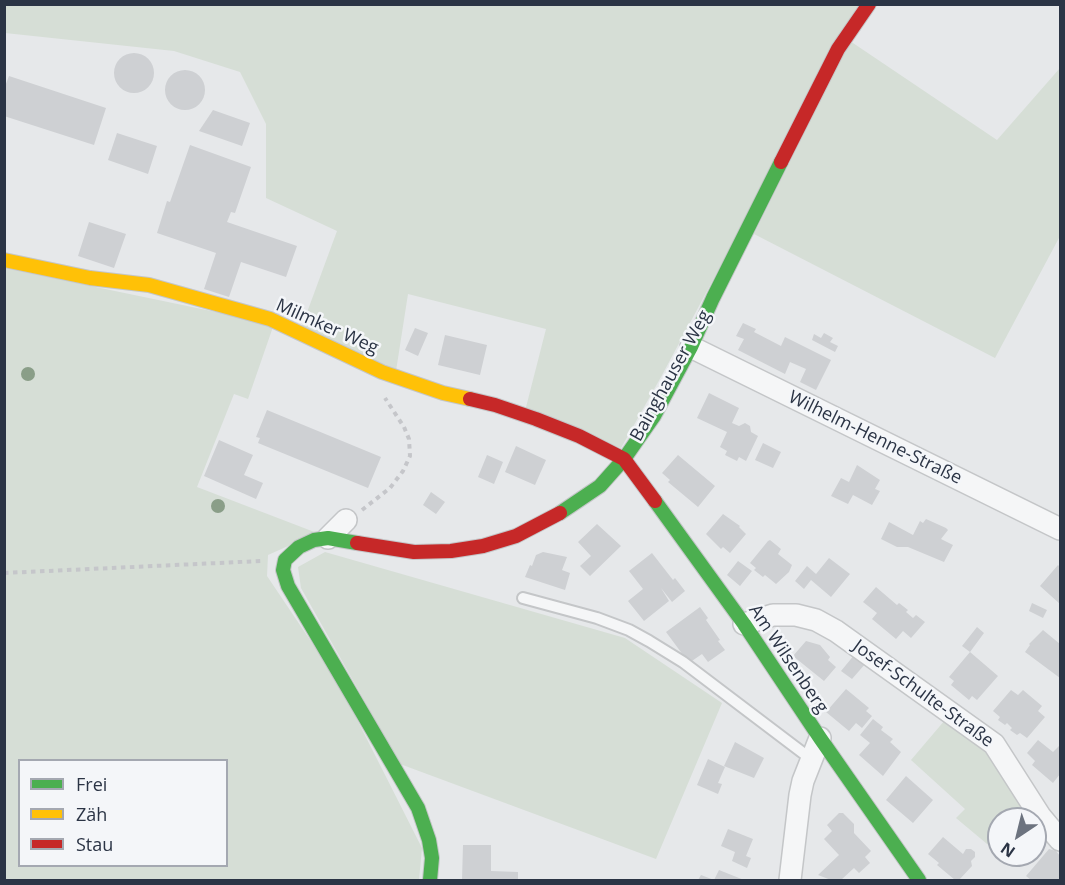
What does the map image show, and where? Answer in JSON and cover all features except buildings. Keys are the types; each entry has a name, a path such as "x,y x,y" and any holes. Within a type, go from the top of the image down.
{"street":[{"name":"Bainghauser Weg","path":"285,560 299,548 314,540 328,538 414,552 451,551 483,546 516,536 545,522 579,502 600,486 624,459 654,416 691,347 838,49 869,4"},
{"name":"Milmker Weg","path":"4,260 90,278 148,285 270,319 391,375 443,393 495,405 536,419 579,436 624,459"},
{"name":"Wilhelm-Henne-Straße","path":"691,347 1060,529"},
{"name":"Am Wilsenberg","path":"624,459 744,624 820,738 920,880"},
{"name":"Bainghauser Weg","path":"328,538 346,520"},
{"path":"285,560 283,570 288,586 418,808 429,840 432,858 430,880"},
{"name":"Josef-Schulte-Straße","path":"744,624 773,615 796,615 816,620 836,631 994,744 1040,816 1060,840"},
{"path":"790,880 800,795 820,738"}],"lane":[{"path":"524,598 597,618 630,630 682,662 811,759"}],"path":[{"path":"346,520 390,488 403,471 410,456 410,439 384,397"},
{"path":"4,573 285,560"}],"shaded area":[{"path":"5,4 860,5 621,448 524,415 546,329 408,294 396,371 302,326 337,231 266,198 266,124 240,72 174,51 5,33"},
{"path":"850,41 997,140 1060,68 1060,236 995,358 754,234"},
{"path":"4,268 274,324 248,399 234,394 197,487 317,533 268,555 267,576 337,680 422,848 419,880 5,880"},
{"path":"325,552 625,638 722,703 656,859 400,764 301,588 298,567"},
{"path":"945,720 987,752 1023,807 987,807 987,844 956,818 965,809 911,760"}],"traffic: fast":[{"path":"560,513 600,486 624,459 654,416 691,347 781,162"},
{"path":"655,501 744,624 919,880"},
{"path":"357,543 328,538 314,540 299,547 285,560 283,570 288,586 418,808 429,840 432,858 430,880"}],"traffic: slow":[{"path":"4,260 90,278 149,285 270,319 382,372 443,393 470,399"}],"traffic: jam":[{"path":"781,162 838,49 869,4"},
{"path":"470,399 536,419 579,436 624,459 655,501"},
{"path":"357,543 414,552 451,551 483,546 516,536 560,513"}]}
